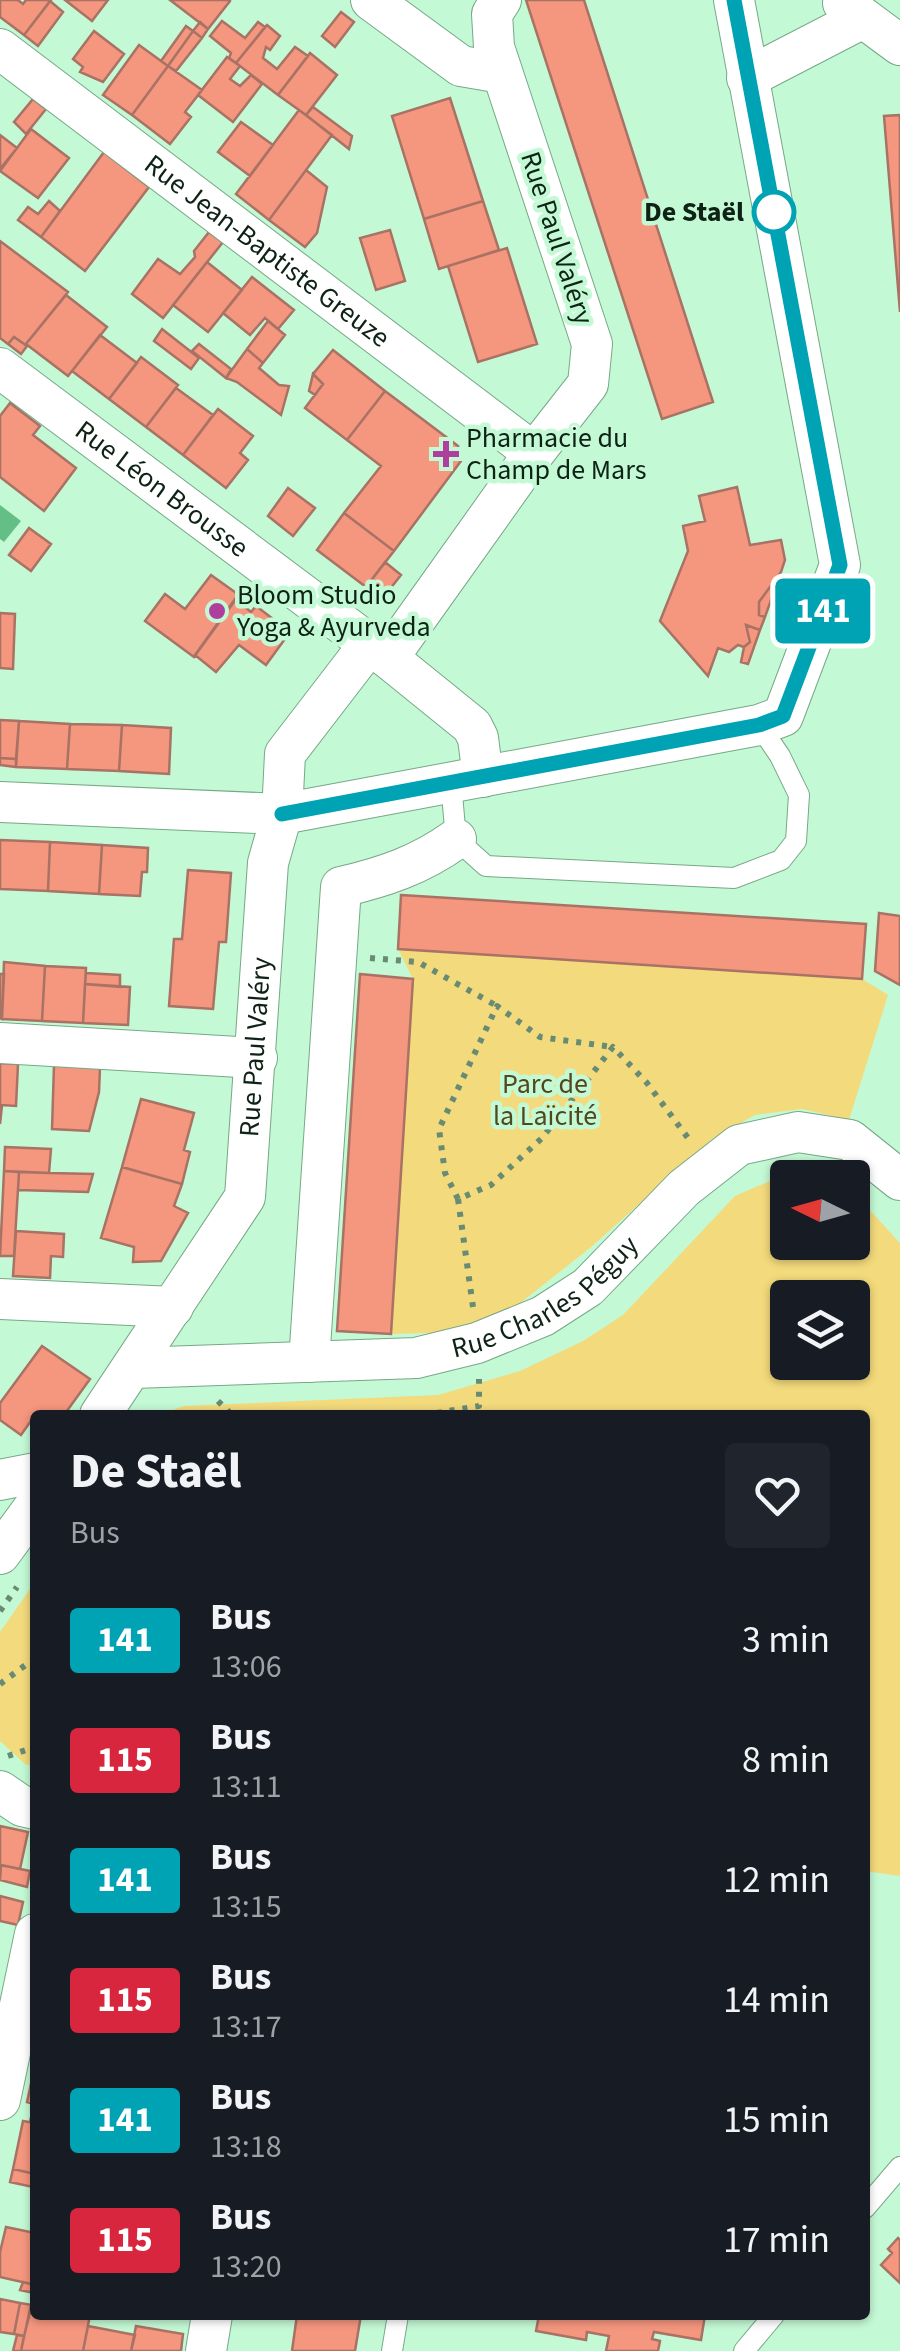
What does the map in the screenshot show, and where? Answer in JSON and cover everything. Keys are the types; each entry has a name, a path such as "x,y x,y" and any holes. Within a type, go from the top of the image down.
{"street":[{"path":"370,0 461,66 502,72"},
{"name":"Rue Paul Valéry","path":"103,1410 246,1198 268,863 282,814 286,754 373,658 588,384 592,344 494,47 492,14 502,0"},
{"path":"0,802 282,814 759,725 783,716 840,565 734,0"},
{"path":"747,78 851,9 900,45"},
{"name":"Rue Jean-Baptiste Greuze","path":"0,49 534,453"},
{"name":"Rue Léon Brousse","path":"0,368 373,658 472,726 478,738 467,780"},
{"path":"309,1362 341,887 427,860 456,839"},
{"path":"0,1044 256,1058"},
{"name":"Rue Charles Péguy","path":"132,1368 416,1358 478,1343 543,1316 588,1286 684,1188 739,1145 798,1132 850,1140 900,1180"},
{"path":"0,1299 173,1307"},
{"path":"0,1480 30,1474"},
{"path":"0,1554 30,1513"},
{"path":"2,1774 22,1806 30,1808"},
{"path":"0,2100 30,1958"},
{"path":"206,2351 211,2320"}],"lane":[{"path":"467,780 456,839 486,866 734,878 781,860 796,841 799,794 759,725"},
{"path":"870,2202 900,2167"},
{"path":"392,2351 397,2320"},
{"path":"744,2351 767,2320"}],"path":[{"path":"336,955 418,962 497,1006 540,1037 613,1047 647,1083 710,1168"},
{"path":"479,1410 478,1343 458,1199 445,1174 440,1129 497,1006"},
{"path":"458,1199 491,1185 542,1138 613,1047"},
{"path":"0,1684 30,1662"},
{"path":"2,1774 30,1751"}],"green space":[{"name":"Parc de la Laïcité","path":"398,949 862,979 888,995 849,1120 802,1109 755,1115 712,1139 590,1248 519,1304 467,1332 391,1334 413,979"},
{"path":"770,1181 770,1260 870,1260 870,1210 900,1243 900,1876 870,1872 870,1410 172,1410 184,1406 438,1395 520,1371 583,1341 623,1315 735,1196"},
{"path":"30,1589 30,1766 0,1741 0,1632"}],"shaded area":[{"path":"0,505 21,521 4,542 0,539"}],"building":[{"path":"0,0 18,0 23,4 26,0 51,0 24,35 0,17"},
{"path":"65,0 108,0 92,21"},
{"path":"170,0 230,0 230,1 208,29"},
{"path":"526,0 584,0 713,402 662,419"},
{"path":"50,1 63,12 38,46 24,35"},
{"path":"341,12 354,22 335,47 322,36"},
{"path":"222,21 245,38 258,22 265,27 236,63 229,58 231,53 210,36"},
{"path":"200,22 208,29 202,38 193,31"},
{"path":"267,25 280,36 270,50 266,47 263,58 277,69 295,47 308,56 278,95 236,63"},
{"path":"186,26 193,31 168,66 161,61"},
{"path":"94,31 124,54 103,82 80,72 83,67 73,59"},
{"path":"193,31 202,38 176,71 168,66"},
{"path":"139,45 168,66 132,115 103,95"},
{"path":"310,53 337,75 306,115 278,95"},
{"path":"227,57 240,66 230,79 240,86 251,75 262,84 233,122 198,95"},
{"path":"168,66 202,90 185,112 191,117 170,144 132,115"},
{"path":"450,98 483,201 424,219 392,116"},
{"path":"33,99 46,109 26,134 14,122"},
{"path":"313,107 352,136 349,149 306,115"},
{"path":"299,110 332,135 269,220 236,194"},
{"path":"900,115 900,312 884,116"},
{"path":"241,122 273,145 250,176 218,152"},
{"path":"31,129 69,158 38,198 0,171"},
{"path":"0,135 17,148 0,169"},
{"path":"104,152 149,187 85,271 41,237"},
{"path":"306,170 327,187 317,233 305,247 269,220"},
{"path":"49,201 60,211 41,237 18,220 28,207 38,214"},
{"path":"483,201 499,250 439,269 424,219"},
{"path":"390,230 405,281 376,290 360,238"},
{"path":"209,232 223,242 163,318 132,294 158,259 180,274"},
{"path":"0,241 68,292 27,346 14,337 8,344 0,338"},
{"path":"507,248 537,344 478,362 448,266"},
{"path":"207,262 242,290 208,332 173,305"},
{"path":"252,277 294,310 278,329 265,318 250,335 223,313"},
{"path":"66,295 107,327 68,376 26,344"},
{"path":"268,321 285,335 263,363 247,349"},
{"path":"162,329 199,358 191,369 154,341"},
{"path":"100,335 137,363 109,399 72,371"},
{"path":"14,337 27,346 21,354 8,344"},
{"path":"199,344 231,369 226,378 192,351"},
{"path":"247,349 263,363 259,368 279,385 289,386 281,415 226,378"},
{"path":"333,350 385,391 347,440 305,408 323,384 313,374"},
{"path":"141,357 178,385 146,427 109,399"},
{"path":"313,374 323,384 315,395 309,391"},
{"path":"176,388 213,415 183,455 146,427"},
{"path":"385,391 458,446 461,461 394,551 344,513 381,466 347,440"},
{"path":"10,403 40,426 33,435 76,468 44,511 0,477 0,416"},
{"path":"218,409 253,436 240,453 248,460 226,488 183,455"},
{"path":"737,487 750,545 781,540 785,560 759,602 759,615 765,617 760,630 746,625 750,642 744,647 738,645 729,652 718,648 708,676 660,621 688,551 683,526 705,521 699,496"},
{"path":"288,488 315,508 293,536 268,516"},
{"path":"344,513 394,551 366,587 317,550"},
{"path":"29,528 51,544 31,571 9,555"},
{"path":"385,562 401,575 382,599 366,587"},
{"path":"781,572 765,617 759,615 759,602"},
{"path":"211,575 239,595 194,657 145,621 165,594 185,609"},
{"path":"235,599 251,612 256,606 290,632 266,665 239,645 216,672 195,655"},
{"path":"0,613 15,614 13,669 0,668"},
{"path":"746,625 760,630 748,664 741,662 744,647 750,642"},
{"path":"0,720 19,721 16,759 0,758"},
{"path":"19,721 70,724 67,769 16,767"},
{"path":"70,724 122,725 119,771 67,769"},
{"path":"122,725 171,728 169,774 119,771"},
{"path":"0,758 16,759 16,767 0,765"},
{"path":"0,840 50,842 48,891 0,889"},
{"path":"50,842 102,845 99,894 48,891"},
{"path":"102,845 148,848 140,896 99,894"},
{"path":"188,870 231,873 226,942 219,942 213,1009 169,1006 174,939 182,939"},
{"path":"401,895 866,924 862,979 398,949"},
{"path":"879,913 900,916 900,985 875,971"},
{"path":"4,962 45,966 42,1021 2,1019"},
{"path":"45,966 86,968 83,1023 42,1021"},
{"path":"86,973 120,975 120,987 85,984"},
{"path":"0,974 4,974 2,1019 0,1018"},
{"path":"360,974 413,979 391,1334 337,1331"},
{"path":"85,984 130,987 128,1025 83,1023"},
{"path":"0,1063 18,1064 16,1106 2,1105 0,1124"},
{"path":"54,1065 100,1068 99,1092 89,1131 52,1129"},
{"path":"141,1099 194,1113 184,1150 190,1152 182,1184 122,1167"},
{"path":"5,1147 51,1149 49,1173 4,1171"},
{"path":"122,1167 182,1184 174,1206 188,1213 161,1261 133,1262 134,1247 101,1238"},
{"path":"4,1171 19,1172 14,1256 0,1256"},
{"path":"19,1172 93,1174 88,1192 18,1190"},
{"path":"16,1231 64,1234 63,1257 51,1256 50,1278 13,1276"},
{"path":"42,1346 90,1379 68,1410 30,1410 30,1422 21,1435 0,1420 0,1403"},
{"path":"0,1826 28,1832 20,1869 0,1865"},
{"path":"1,1865 30,1871 27,1887 0,1880"},
{"path":"0,1896 23,1902 18,1925 0,1921"},
{"path":"23,2121 30,2122 30,2173 13,2169"},
{"path":"13,2169 30,2173 30,2186 10,2182"},
{"path":"6,2227 30,2232 30,2284 0,2277"},
{"path":"900,2240 900,2283 881,2265"},
{"path":"23,2282 30,2284 30,2292 20,2290"},
{"path":"0,2299 20,2303 14,2334 0,2332"},
{"path":"20,2303 30,2305 24,2336 14,2334"},
{"path":"30,2309 30,2320 89,2320 83,2351 21,2351"},
{"path":"296,2320 360,2320 355,2351 292,2351"},
{"path":"538,2320 704,2320 701,2340 654,2332 652,2339 660,2341 658,2351 606,2351 609,2336 587,2332 586,2340 536,2331"},
{"path":"88,2326 135,2335 131,2351 83,2351"},
{"path":"136,2326 183,2334 181,2351 131,2351"},
{"path":"17,2335 24,2336 21,2351 13,2351"}],"bus line":[{"name":"141","path":"282,814 759,725 783,716 840,565 734,0"}],"place":[{"name":"De Staël","path":"774,212"},
{"name":"Pharmacie du Champ de Mars","path":"446,454"},
{"name":"Bloom Studio Yoga & Ayurveda","path":"217,611"}]}
